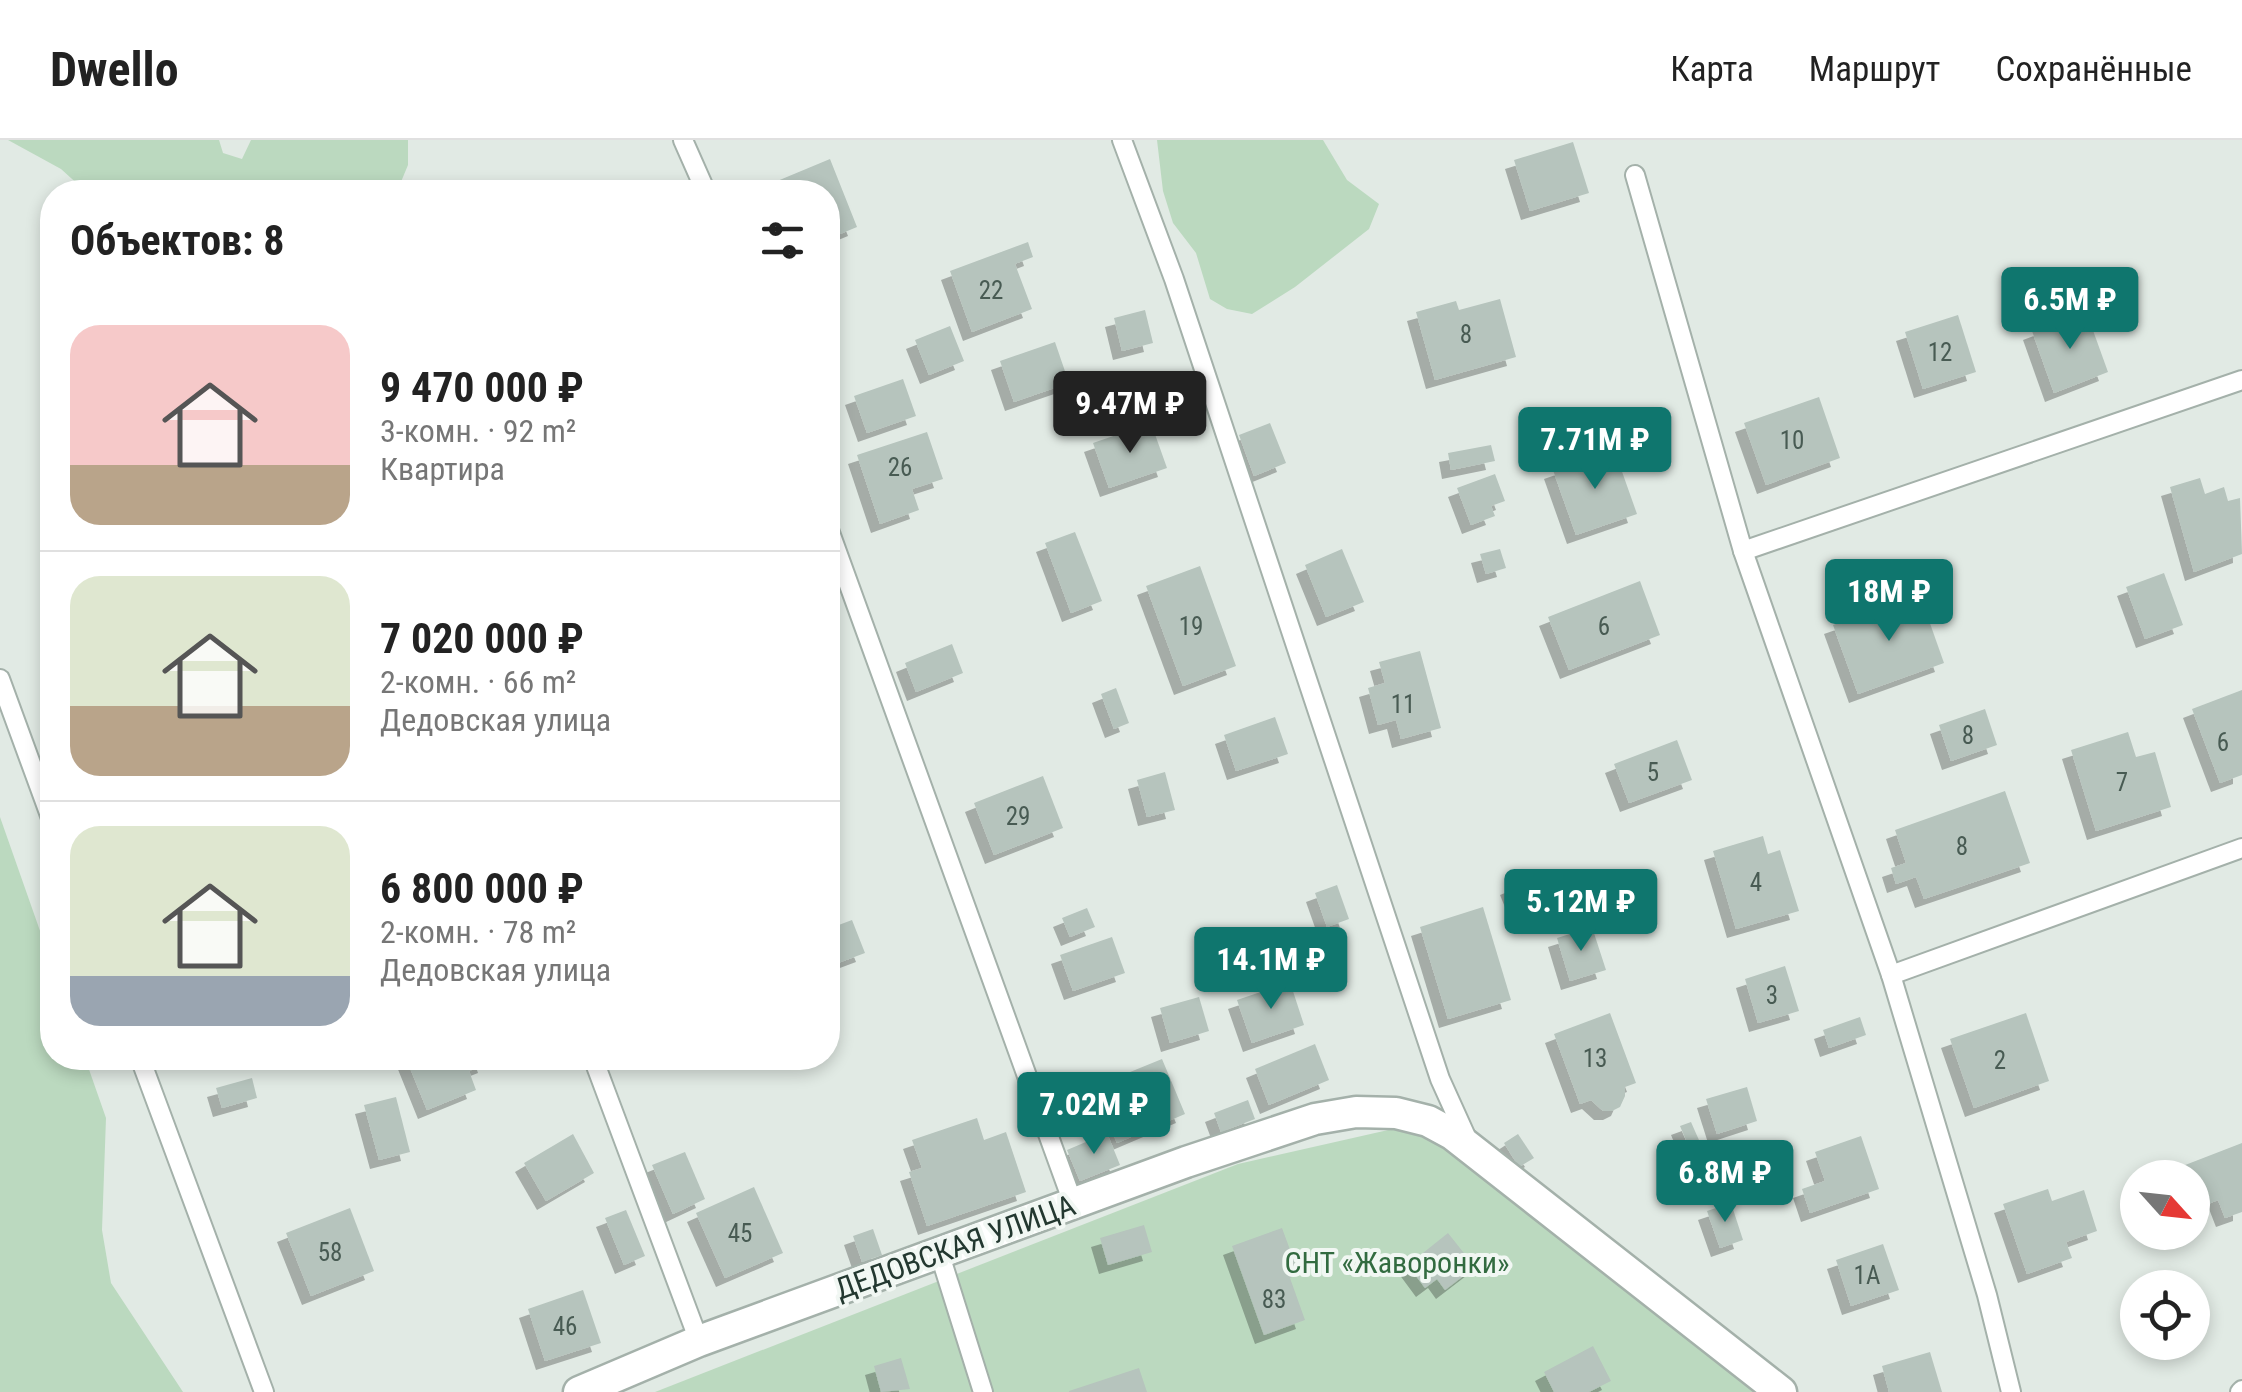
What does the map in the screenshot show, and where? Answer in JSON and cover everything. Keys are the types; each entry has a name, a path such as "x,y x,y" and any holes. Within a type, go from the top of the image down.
{"street":[{"name":"ДЕДОВСКАЯ УЛИЦА","path":"579,1392 699,1341 1272,1132 1315,1118 1396,1112 1428,1120 1472,1150 1781,1392"}],"lane":[{"path":"684,140 701,180"},
{"path":"1122,140 1174,280 1440,1078 1472,1150"},
{"path":"1635,175 1743,552 1891,975 1987,1295 2011,1392"},
{"path":"1743,552 2242,380"},
{"path":"840,561 1073,1203"},
{"path":"0,679 40,788"},
{"path":"1891,975 2242,848"},
{"path":"144,1070 264,1392"},
{"path":"597,1070 699,1341"},
{"path":"940,1255 982,1392"}],"green space":[{"path":"8,140 219,140 223,153 242,159 251,140 408,140 408,165 402,180 73,180 61,169"},
{"path":"1157,140 1323,140 1347,180 1379,204 1369,229 1295,287 1252,314 1227,309 1210,299 1196,253 1173,223 1163,191"},
{"path":"0,817 40,931 40,1070 89,1070 106,1118 102,1230 111,1283 183,1392 0,1392"},
{"name":"СНТ «Жаворонки»","path":"1428,1121 1781,1392 655,1392 1238,1164"}],"building":[{"path":"1573,142 1589,193 1530,211 1514,160"},
{"path":"830,159 838,180 780,180"},
{"path":"840,184 857,227 840,234"},
{"path":"1028,242 1033,257 1015,264 1032,309 972,332 950,271"},
{"path":"1500,299 1516,357 1435,380 1416,312 1456,301 1459,310"},
{"path":"1145,310 1153,343 1122,351 1114,318"},
{"path":"2086,311 2108,372 2054,393 2032,331"},
{"path":"1958,315 1976,372 1923,389 1905,332"},
{"path":"950,326 964,361 929,375 915,340"},
{"path":"1055,342 1069,383 1014,402 1000,361"},
{"path":"903,379 916,416 867,433 854,396"},
{"path":"1819,397 1840,458 1766,485 1744,423"},
{"path":"1151,423 1167,468 1109,488 1093,443"},
{"path":"1270,423 1286,463 1254,476 1239,435"},
{"path":"927,432 943,479 912,489 919,510 880,524 857,455"},
{"path":"1491,445 1495,461 1451,470 1448,453"},
{"path":"1614,449 1637,514 1576,535 1553,470"},
{"path":"1495,474 1505,501 1491,506 1495,516 1471,525 1457,488"},
{"path":"2200,478 2205,494 2224,487 2228,501 2240,498 2242,554 2194,572 2170,487"},
{"path":"1075,532 1102,601 1071,613 1045,543"},
{"path":"1342,549 1364,602 1326,617 1305,565"},
{"path":"1500,549 1506,568 1486,574 1480,554"},
{"path":"1200,566 1236,666 1183,686 1146,586"},
{"path":"2164,573 2183,625 2145,639 2126,587"},
{"path":"1640,581 1660,635 1569,670 1548,617"},
{"path":"1920,595 1944,663 1858,694 1833,625"},
{"path":"952,644 963,673 916,692 905,663"},
{"path":"1420,651 1441,728 1401,739 1396,720 1378,725 1368,688 1385,683 1379,662"},
{"path":"1116,688 1129,723 1114,729 1101,694"},
{"path":"2242,690 2242,775 2220,783 2192,709"},
{"path":"1985,709 1997,745 1951,761 1939,725"},
{"path":"1275,717 1288,754 1236,771 1224,735"},
{"path":"2128,732 2136,757 2155,752 2171,807 2096,831 2071,750"},
{"path":"1677,740 1692,780 1629,803 1614,764"},
{"path":"1165,772 1175,810 1147,817 1137,780"},
{"path":"1043,776 1063,828 994,855 974,803"},
{"path":"2005,791 2030,863 1924,899 1916,877 1896,884 1891,868 1906,863 1895,830"},
{"path":"1763,836 1768,854 1780,850 1799,911 1736,929 1713,851"},
{"path":"1544,872 1551,888 1516,903 1509,886"},
{"path":"1337,885 1349,919 1327,927 1315,893"},
{"path":"1483,907 1511,1000 1448,1019 1420,927"},
{"path":"1087,908 1095,927 1070,937 1062,918"},
{"path":"852,920 865,953 840,962 840,924"},
{"path":"1592,927 1606,970 1570,981 1557,938"},
{"path":"1112,937 1125,973 1073,991 1060,955"},
{"path":"1785,966 1799,1011 1758,1023 1745,979"},
{"path":"1290,982 1304,1025 1252,1043 1237,1000"},
{"path":"1199,997 1209,1031 1170,1043 1160,1008"},
{"path":"1610,1013 1636,1083 1625,1087 1620,1107 1603,1111 1591,1100 1580,1104 1554,1034"},
{"path":"2026,1013 2049,1081 1974,1108 1950,1039"},
{"path":"1860,1017 1866,1035 1829,1048 1823,1030"},
{"path":"1315,1044 1329,1080 1269,1105 1255,1069"},
{"path":"1162,1059 1185,1114 1117,1143 1105,1115 1119,1109 1108,1081"},
{"path":"411,1070 472,1070 476,1090 427,1110"},
{"path":"252,1078 257,1098 222,1108 216,1088"},
{"path":"1747,1087 1757,1121 1717,1134 1706,1099"},
{"path":"396,1097 410,1152 379,1160 364,1105"},
{"path":"1248,1100 1255,1119 1221,1132 1214,1113"},
{"path":"977,1118 984,1140 1006,1132 1026,1192 927,1226 909,1172 922,1168 912,1140"},
{"path":"1691,1122 1702,1147 1691,1152 1680,1126"},
{"path":"1107,1133 1120,1165 1080,1181 1067,1150"},
{"path":"573,1134 594,1173 546,1201 524,1163"},
{"path":"1518,1134 1534,1158 1519,1167 1504,1143"},
{"path":"1861,1136 1879,1189 1810,1213 1802,1189 1825,1181 1815,1152"},
{"path":"2242,1143 2242,1212 2225,1218 2218,1200 2210,1203 2210,1160 2198,1160"},
{"path":"685,1152 705,1199 673,1214 652,1165"},
{"path":"754,1187 783,1253 725,1278 696,1213"},
{"path":"2048,1189 2052,1201 2084,1190 2097,1231 2066,1242 2072,1258 2027,1274 2003,1204"},
{"path":"1731,1203 1743,1240 1720,1248 1707,1211"},
{"path":"350,1208 374,1271 311,1296 286,1233"},
{"path":"626,1210 645,1256 624,1265 605,1218"},
{"path":"1144,1225 1152,1252 1108,1265 1100,1238"},
{"path":"1282,1228 1299,1274 1290,1278 1305,1320 1264,1335 1232,1246"},
{"path":"873,1229 882,1255 862,1262 853,1236"},
{"path":"1448,1233 1475,1267 1445,1290 1437,1279 1425,1288 1408,1265"},
{"path":"1883,1244 1899,1290 1851,1306 1836,1260"},
{"path":"583,1290 601,1343 545,1361 528,1309"},
{"path":"1593,1346 1611,1381 1589,1392 1554,1392 1544,1372"},
{"path":"1930,1352 1942,1392 1889,1392 1882,1366"},
{"path":"901,1358 910,1389 881,1392 874,1366"},
{"path":"1139,1368 1147,1392 1069,1392 1069,1391"}]}
